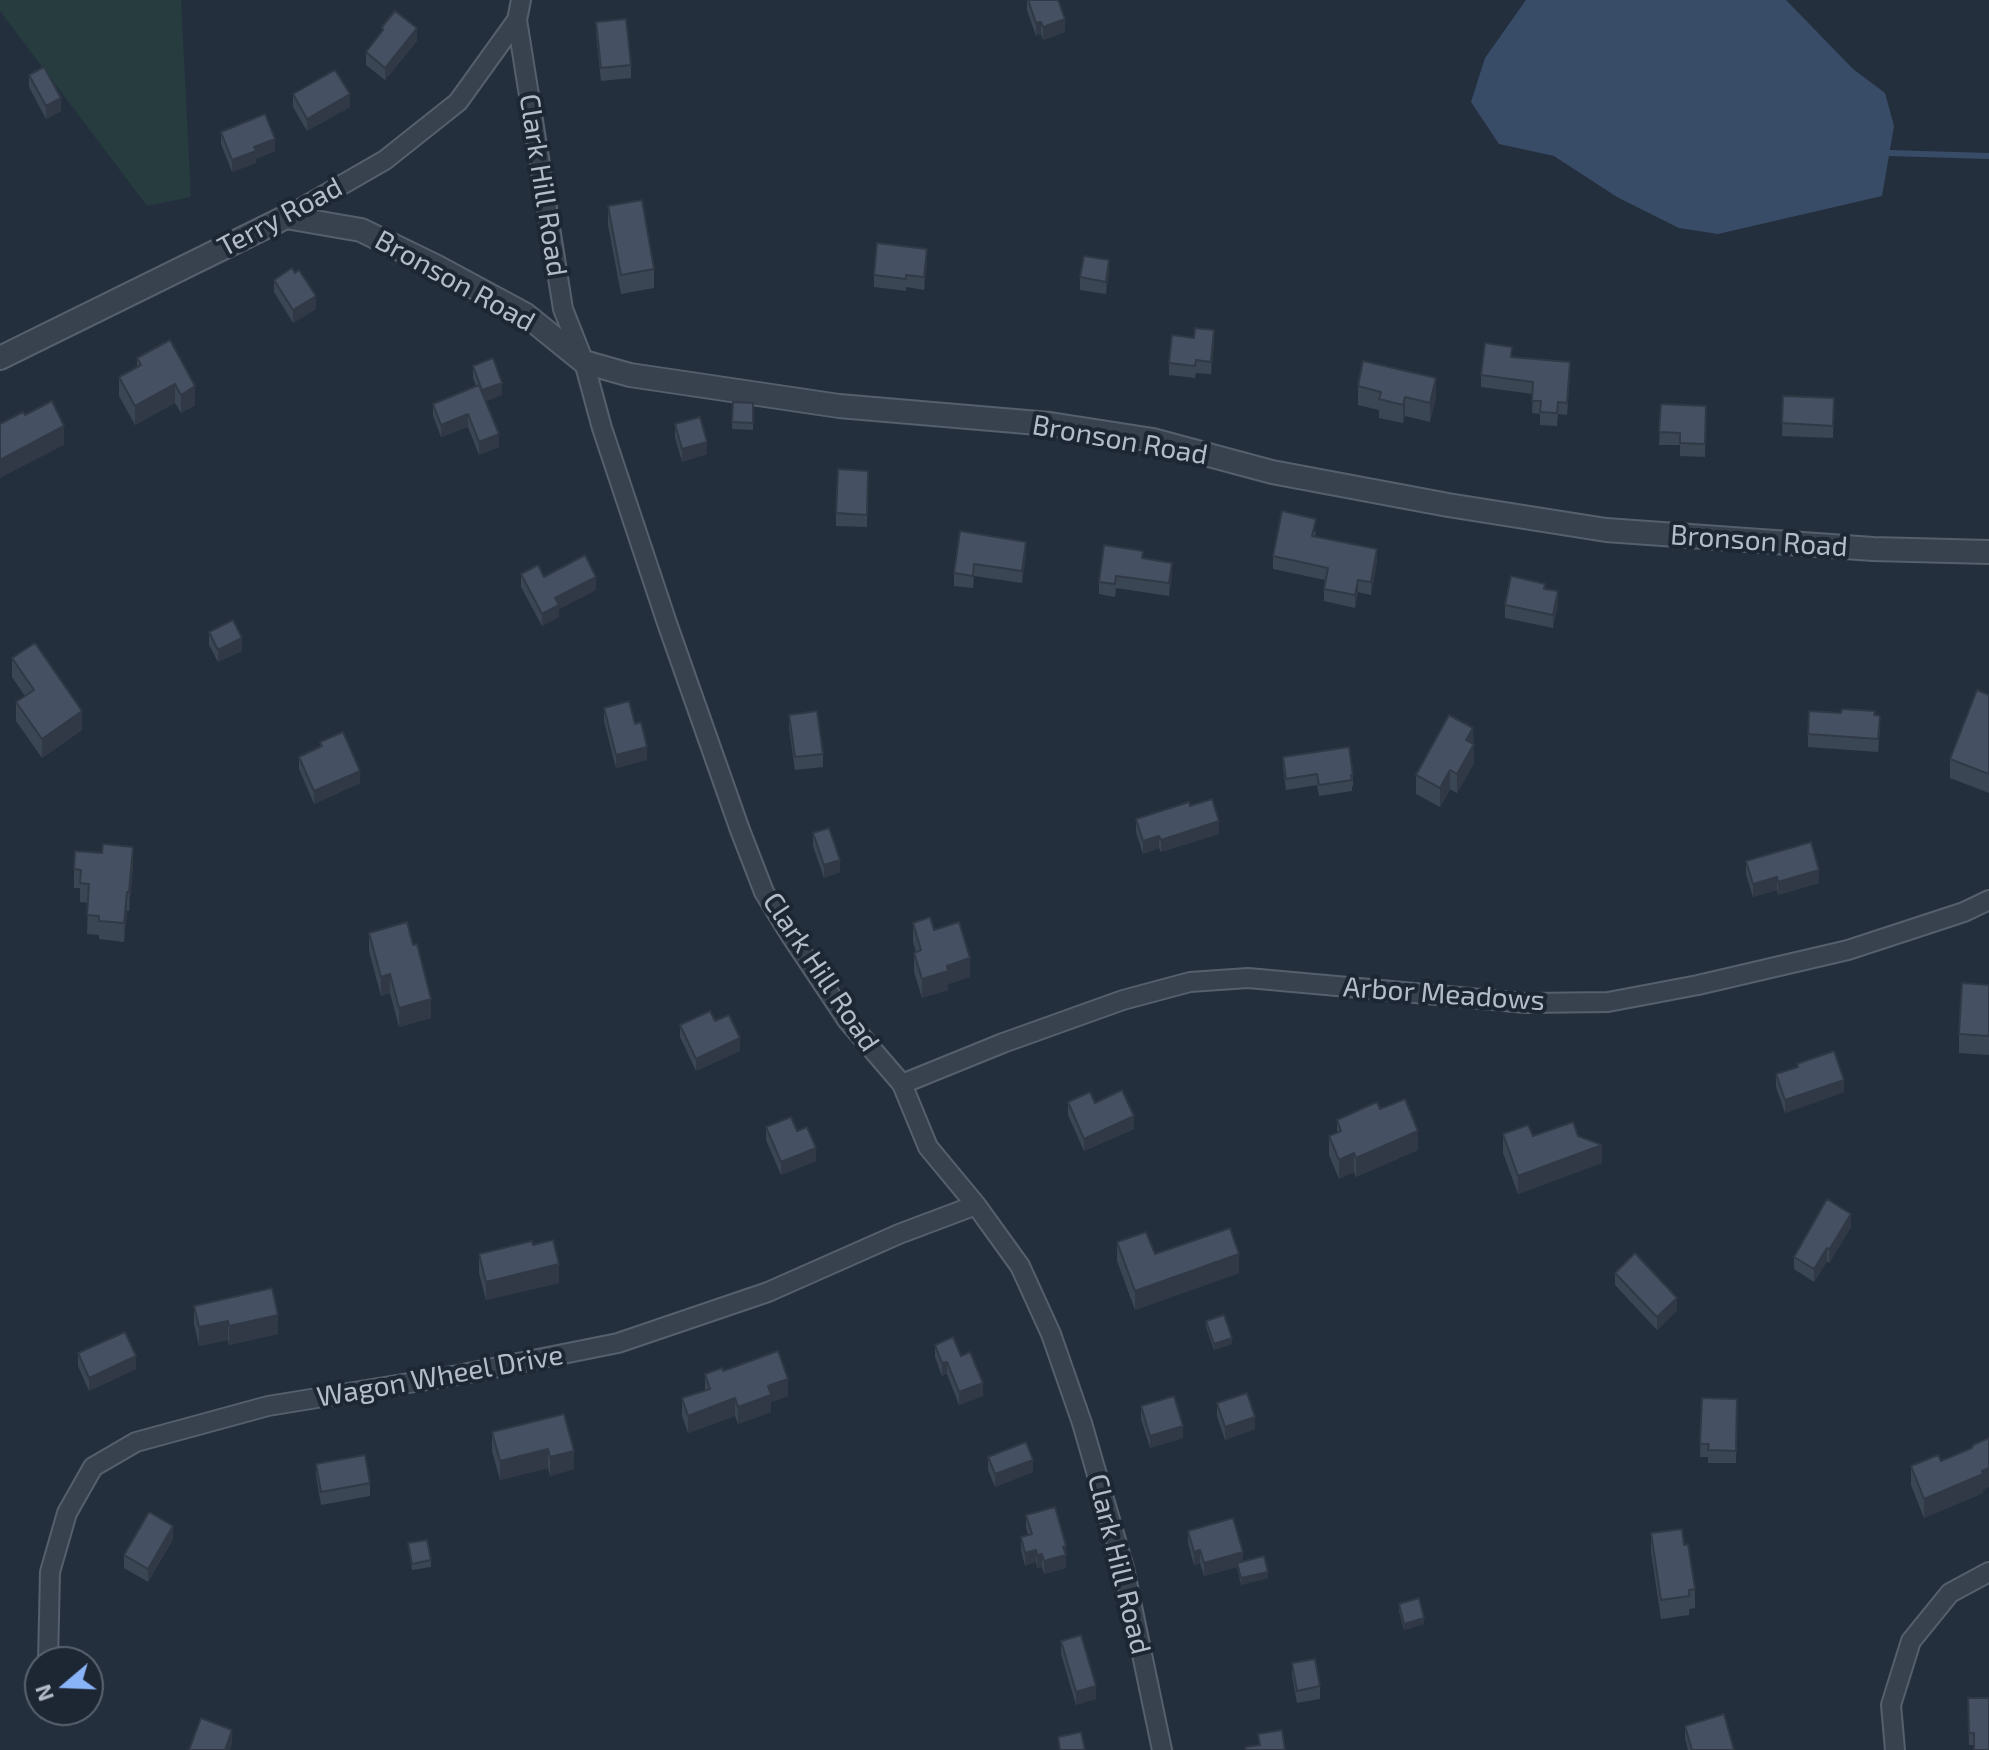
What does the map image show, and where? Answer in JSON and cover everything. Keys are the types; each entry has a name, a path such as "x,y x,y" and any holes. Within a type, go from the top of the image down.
{"street":[{"path":"517,20 521,0"},
{"name":"Terry Road","path":"0,358 286,217 385,160 458,102 517,20"},
{"name":"Clark Hill Road","path":"517,20 563,309 584,362 602,428 740,830 764,892 791,936 847,1020 902,1084 928,1147 976,1205 1020,1266 1051,1334 1082,1423 1124,1568 1162,1750"},
{"name":"Bronson Road","path":"286,217 361,230 526,315 584,362 630,375 839,406 1050,424 1153,440 1272,472 1448,505 1606,530 1873,549 1989,552"},
{"name":"Arbor Meadows","path":"902,1084 1003,1043 1123,1000 1190,982 1248,978 1526,1003 1608,1002 1698,985 1848,950 1964,912 1989,900"},
{"name":"Wagon Wheel Drive","path":"48,1646 50,1572 67,1513 93,1467 136,1442 268,1406 458,1375 618,1343 768,1292 899,1234 976,1205"},
{"path":"1895,1750 1891,1705 1911,1641 1950,1593 1989,1572"}],"green space":[{"path":"0,0 181,0 191,197 147,206 0,11"}],"water":[{"path":"1526,0 1786,0 1853,69 1885,93 1894,126 1882,196 1718,234 1679,228 1617,197 1554,156 1499,144 1471,102 1485,58"}],"building":[{"path":"1028,0 1058,0 1065,19 1043,27 1041,22 1036,23"},
{"path":"395,11 417,28 385,68 366,52"},
{"path":"626,19 631,65 601,68 596,22"},
{"path":"44,67 61,98 46,106 29,75"},
{"path":"335,70 350,94 307,119 293,94"},
{"path":"265,114 275,139 254,147 256,151 232,160 221,132"},
{"path":"642,200 654,269 621,275 608,206"},
{"path":"877,243 927,249 924,277 906,275 906,279 874,275"},
{"path":"1084,256 1109,260 1106,282 1080,277"},
{"path":"292,268 295,273 299,270 316,296 293,310 274,280"},
{"path":"1195,328 1214,330 1211,362 1196,360 1195,366 1169,363 1172,335 1194,338"},
{"path":"170,340 195,386 181,395 175,384 135,406 119,377 141,365 137,358"},
{"path":"1485,343 1512,347 1511,357 1570,362 1567,403 1558,402 1557,413 1540,412 1541,401 1532,401 1533,382 1481,375"},
{"path":"493,358 502,383 482,390 473,366"},
{"path":"1363,361 1436,378 1430,403 1405,397 1403,405 1379,399 1381,392 1358,386"},
{"path":"479,385 499,434 479,442 468,414 441,425 433,404"},
{"path":"1783,396 1834,398 1833,426 1782,423"},
{"path":"52,401 64,426 0,460 0,424"},
{"path":"733,402 753,403 753,423 732,422"},
{"path":"1661,404 1706,406 1705,444 1680,443 1680,433 1659,432"},
{"path":"700,417 707,442 682,449 675,424"},
{"path":"838,469 868,471 867,515 836,513"},
{"path":"1282,511 1316,519 1312,536 1377,549 1371,582 1358,580 1355,595 1324,589 1328,568 1273,556"},
{"path":"960,531 1026,542 1022,571 974,564 973,576 954,573"},
{"path":"1104,545 1143,551 1142,558 1172,563 1169,583 1116,576 1115,584 1099,582"},
{"path":"585,555 596,577 555,598 559,605 542,614 521,574 538,565 544,577"},
{"path":"1511,576 1545,584 1544,589 1558,591 1553,615 1505,605"},
{"path":"233,620 242,638 218,650 209,632"},
{"path":"35,643 82,711 42,739 16,702 34,690 12,658"},
{"path":"1977,690 1989,695 1989,774 1950,759"},
{"path":"629,701 635,724 641,722 647,747 616,755 604,708"},
{"path":"1842,709 1875,711 1874,715 1880,716 1878,739 1808,734 1809,711 1841,713"},
{"path":"817,711 823,754 795,757 789,715"},
{"path":"1449,715 1473,728 1466,740 1474,744 1457,774 1450,770 1440,788 1416,775"},
{"path":"343,732 360,771 314,791 299,757 322,746 320,742"},
{"path":"1349,747 1352,780 1319,785 1317,774 1286,779 1283,757"},
{"path":"1212,799 1219,821 1161,840 1159,836 1143,841 1136,819 1189,802 1190,806"},
{"path":"829,828 840,860 824,865 813,833"},
{"path":"1811,842 1819,870 1778,882 1777,877 1753,884 1746,861"},
{"path":"103,844 133,847 124,923 99,921 99,916 87,915 89,884 80,883 81,870 74,869 75,851 102,853"},
{"path":"930,917 934,930 959,922 970,958 947,966 948,971 922,979 914,953 921,950 913,923"},
{"path":"407,922 413,945 417,944 431,999 399,1008 390,974 381,977 369,933"},
{"path":"1962,983 1989,985 1989,1036 1959,1034"},
{"path":"710,1011 715,1021 729,1015 740,1038 696,1059 680,1025"},
{"path":"1834,1051 1844,1080 1785,1100 1776,1074"},
{"path":"1122,1090 1134,1116 1084,1139 1068,1102 1090,1092 1095,1103"},
{"path":"1405,1099 1418,1131 1356,1158 1354,1153 1339,1160 1329,1136 1341,1131 1337,1120 1377,1102 1380,1109"},
{"path":"791,1117 797,1131 807,1127 816,1148 781,1162 766,1127"},
{"path":"1573,1122 1578,1136 1602,1145 1518,1176 1503,1134 1528,1125 1533,1136"},
{"path":"1827,1199 1851,1214 1814,1269 1794,1257"},
{"path":"1230,1228 1239,1254 1135,1291 1117,1242 1146,1232 1155,1254"},
{"path":"553,1240 559,1264 486,1282 479,1254 532,1241 533,1245"},
{"path":"1635,1253 1677,1298 1657,1317 1615,1273"},
{"path":"272,1288 278,1315 229,1326 228,1321 199,1327 194,1306"},
{"path":"1224,1315 1232,1338 1214,1344 1206,1321"},
{"path":"125,1332 136,1356 89,1378 78,1353"},
{"path":"953,1337 961,1356 970,1352 983,1383 959,1392 947,1362 942,1363 935,1345"},
{"path":"778,1351 788,1379 768,1386 771,1395 738,1407 735,1398 688,1416 682,1398 710,1389 705,1374 722,1368 723,1371"},
{"path":"1247,1393 1255,1417 1225,1427 1217,1403"},
{"path":"1174,1396 1183,1426 1150,1436 1141,1406"},
{"path":"1702,1398 1737,1399 1736,1451 1708,1450 1709,1444 1700,1444"},
{"path":"564,1414 574,1451 550,1457 548,1449 500,1461 492,1432"},
{"path":"1989,1438 1989,1468 1982,1471 1983,1474 1924,1499 1911,1466 1938,1455 1941,1461"},
{"path":"1026,1442 1033,1460 995,1474 988,1457"},
{"path":"365,1455 370,1483 321,1492 316,1464"},
{"path":"1055,1507 1066,1555 1044,1561 1042,1554 1037,1555 1036,1550 1025,1553 1021,1537 1032,1534 1026,1515"},
{"path":"149,1512 173,1526 148,1569 124,1555"},
{"path":"1233,1518 1243,1552 1204,1563 1200,1550 1194,1552 1188,1531"},
{"path":"1682,1529 1684,1545 1688,1544 1695,1589 1689,1590 1689,1596 1661,1600 1651,1533"},
{"path":"427,1540 431,1560 412,1564 408,1543"},
{"path":"1264,1556 1268,1572 1241,1578 1237,1563"},
{"path":"1419,1598 1424,1618 1404,1624 1399,1604"},
{"path":"1081,1635 1096,1686 1076,1692 1061,1641"},
{"path":"1315,1659 1320,1686 1297,1691 1292,1663"},
{"path":"1968,1698 1989,1698 1989,1750 1974,1750 1974,1733 1969,1733"},
{"path":"1724,1714 1734,1750 1692,1750 1685,1726"},
{"path":"201,1718 232,1730 225,1750 189,1750"},
{"path":"1282,1730 1285,1750 1246,1750 1245,1747 1260,1745 1258,1734"},
{"path":"1081,1732 1085,1750 1060,1750 1058,1737"}],"waterway":[{"path":"1889,153 1989,156"}]}
